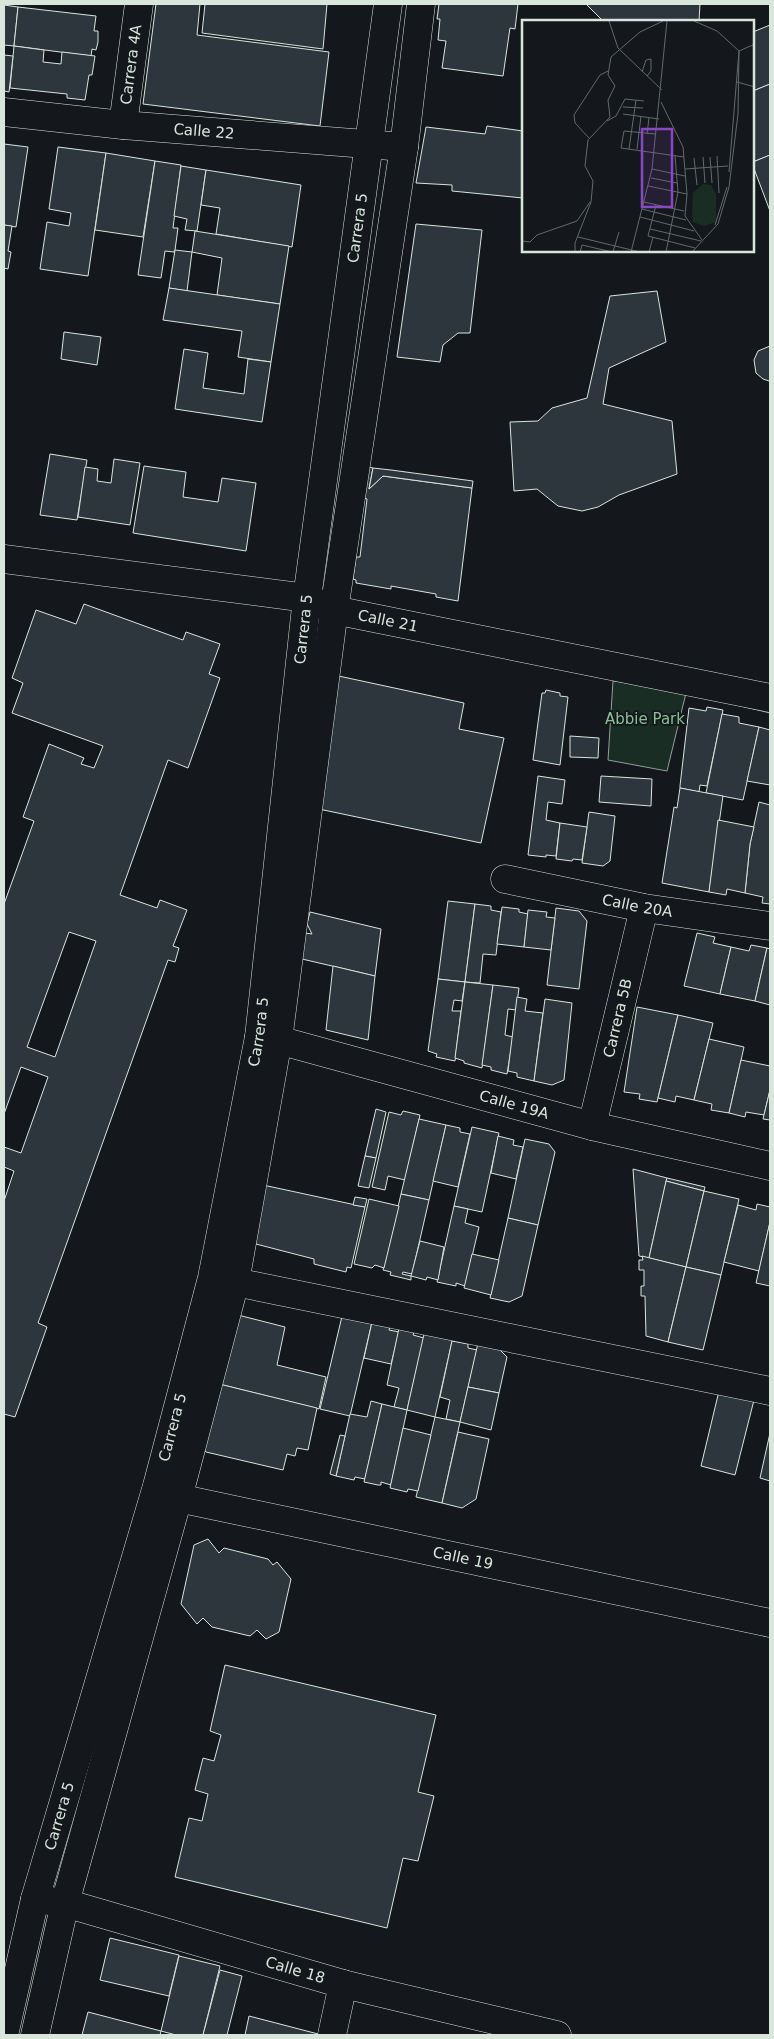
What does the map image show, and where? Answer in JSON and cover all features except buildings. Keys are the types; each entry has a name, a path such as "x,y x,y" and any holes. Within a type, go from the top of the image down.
{"street":[{"name":"Carrera 4A","path":"123,125 139,4"},
{"name":"Carrera 5","path":"35,2035 65,1903 167,1492 212,1278 268,1039 308,598 388,4"},
{"name":"Carrera 5","path":"4,2035 34,1899 235,1282 268,1039 404,146 421,4"},
{"name":"Calle 22","path":"4,112 123,125 404,146"},
{"name":"Calle 21","path":"4,559 308,598 334,610 770,698"},
{"name":"Calle 20A","path":"505,879 644,908 770,926"},
{"name":"Carrera 5B","path":"592,1126 644,908"},
{"name":"Calle 19A","path":"268,1039 592,1126 770,1166"},
{"path":"235,1282 770,1391"},
{"name":"Calle 19","path":"167,1492 770,1623"},
{"name":"Calle 18","path":"34,1899 65,1903 343,1984 557,2035"},
{"path":"332,2035 343,1984"}],"green space":[{"name":"Abbie Park","path":"613,681 686,689 770,708 770,713 686,693 667,771 608,760"}]}
